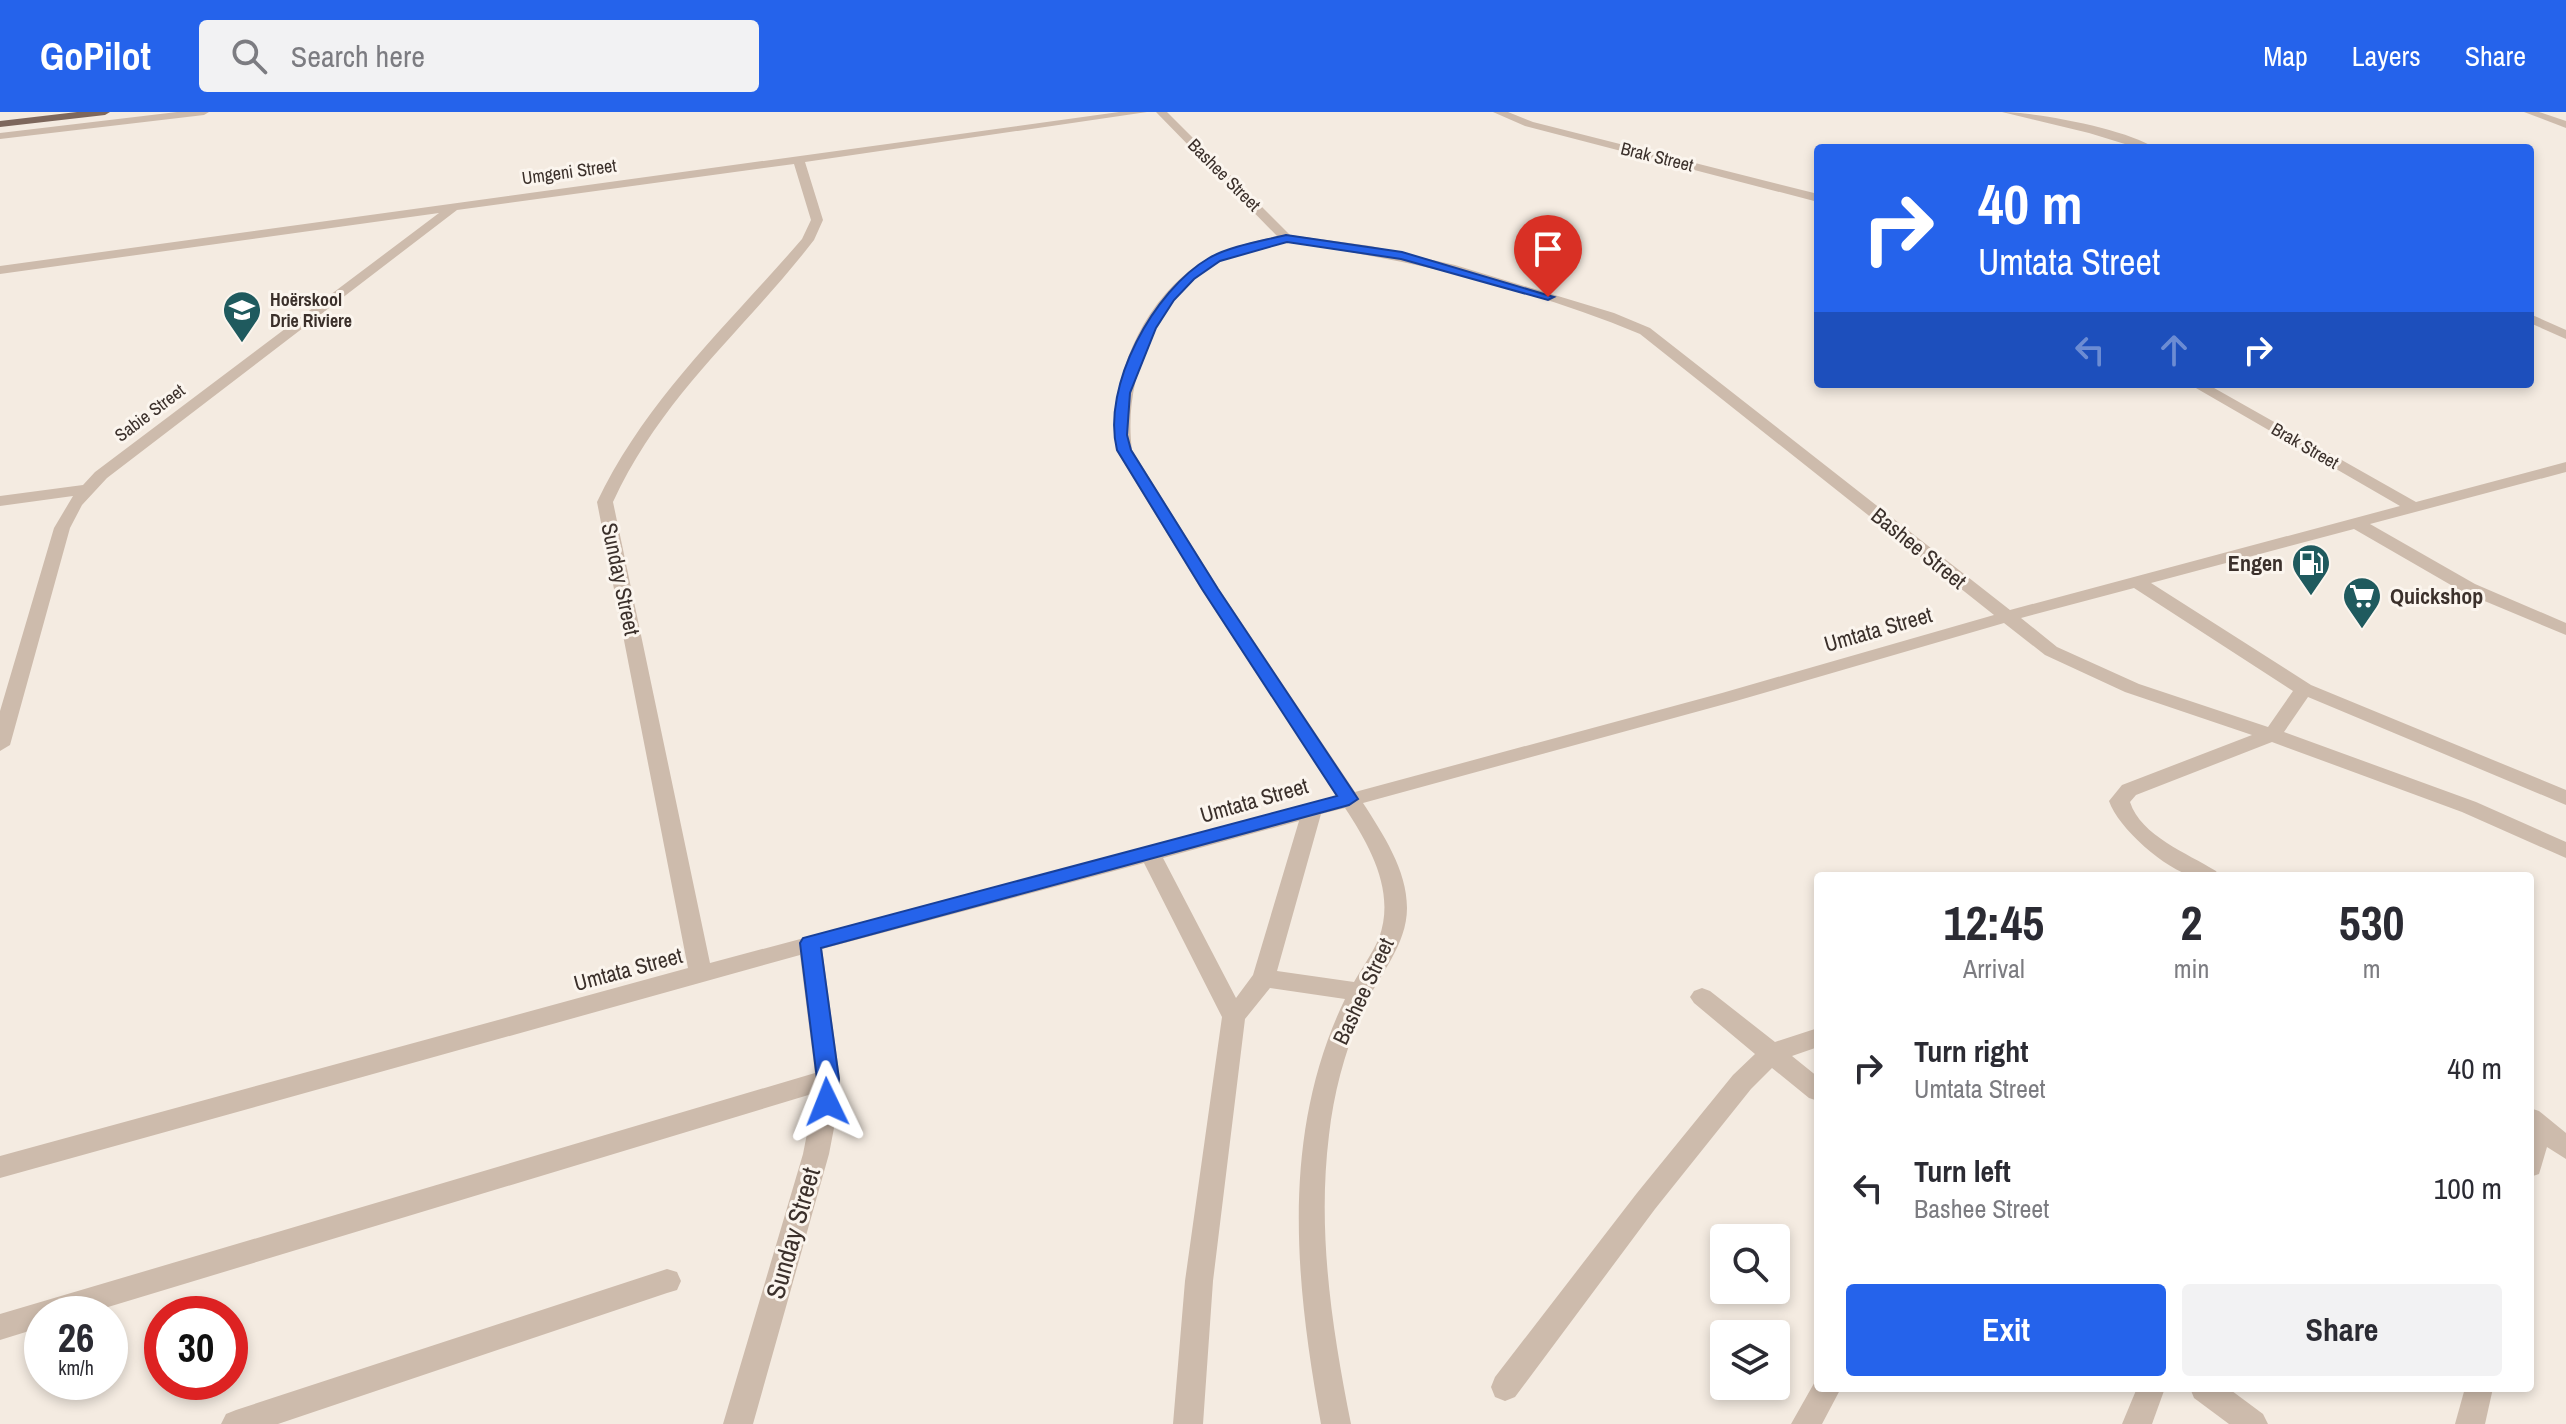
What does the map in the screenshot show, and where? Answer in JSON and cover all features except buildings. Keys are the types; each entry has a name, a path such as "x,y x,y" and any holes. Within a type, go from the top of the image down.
{"main road":[{"path":"0,113 13,112"},
{"path":"0,124 105,112"}],"street":[{"path":"0,136 204,112"},
{"name":"Umgeni Street","path":"0,270 1142,112"},
{"name":"Bashee Street","path":"1161,112 1286,238"},
{"name":"Brak Street","path":"1498,112 1529,124 1814,197"},
{"path":"2007,112 2092,130 2136,144"},
{"path":"2529,112 2566,125"},
{"name":"Sunday Street","path":"701,974 605,502 620,466 645,426 808,240 817,220 798,159"},
{"name":"Sabie Street","path":"0,745 66,516 87,489 456,206"},
{"name":"Bashee Street","path":"1336,1424 1309,1227 1312,1168 1320,1108 1339,1038 1360,992 1385,951 1395,918 1392,877 1374,836 1210,589 1124,450 1120,435 1123,393 1150,328 1169,298 1190,276 1216,259 1286,238 1402,255 1585,308 1645,331 2051,651 2132,688 2441,797 2566,851"},
{"path":"2534,320 2566,335"},
{"name":"Brak Street","path":"2203,388 2413,507"},
{"name":"Umtata Street","path":"0,1167 810,943 1729,697 2005,617 2566,467"},
{"path":"0,501 87,489"},
{"path":"2356,523 2469,588 2566,630"},
{"path":"2137,582 2304,689 2566,798"},
{"path":"2199,872 2138,831 2124,818 2119,801 2129,790 2272,735 2304,689"},
{"path":"1188,1424 1199,1281 1234,1017 1264,978 1313,808"},
{"path":"1150,854 1234,1017"},
{"name":"Sunday Street","path":"738,1424 816,1154 827,1102 828,1079 810,943"},
{"path":"1264,978 1360,992"},
{"path":"1702,997 1814,1088"},
{"path":"1505,1387 1646,1201 1742,1082 1772,1053 1814,1038"},
{"path":"102,1296 828,1079"},
{"path":"2535,1122 2566,1148"},
{"path":"236,1424 667,1281"},
{"path":"0,1327 24,1320"},
{"path":"1806,1424 1825,1392"},
{"path":"2137,1424 2149,1392"},
{"path":"2209,1392 2253,1424"},
{"path":"2470,1424 2478,1392"}],"place":[{"name":"Hoërskool Drie Riviere","path":"242,344"},
{"name":"Engen","path":"2311,597"},
{"name":"Quickshop","path":"2362,630"}],"route":[{"path":"827,1102 828,1079 810,943 1349,799 1210,589 1124,450 1120,435 1123,393 1150,328 1169,298 1190,276 1216,259 1260,243 1286,238 1402,255 1548,297"}]}
